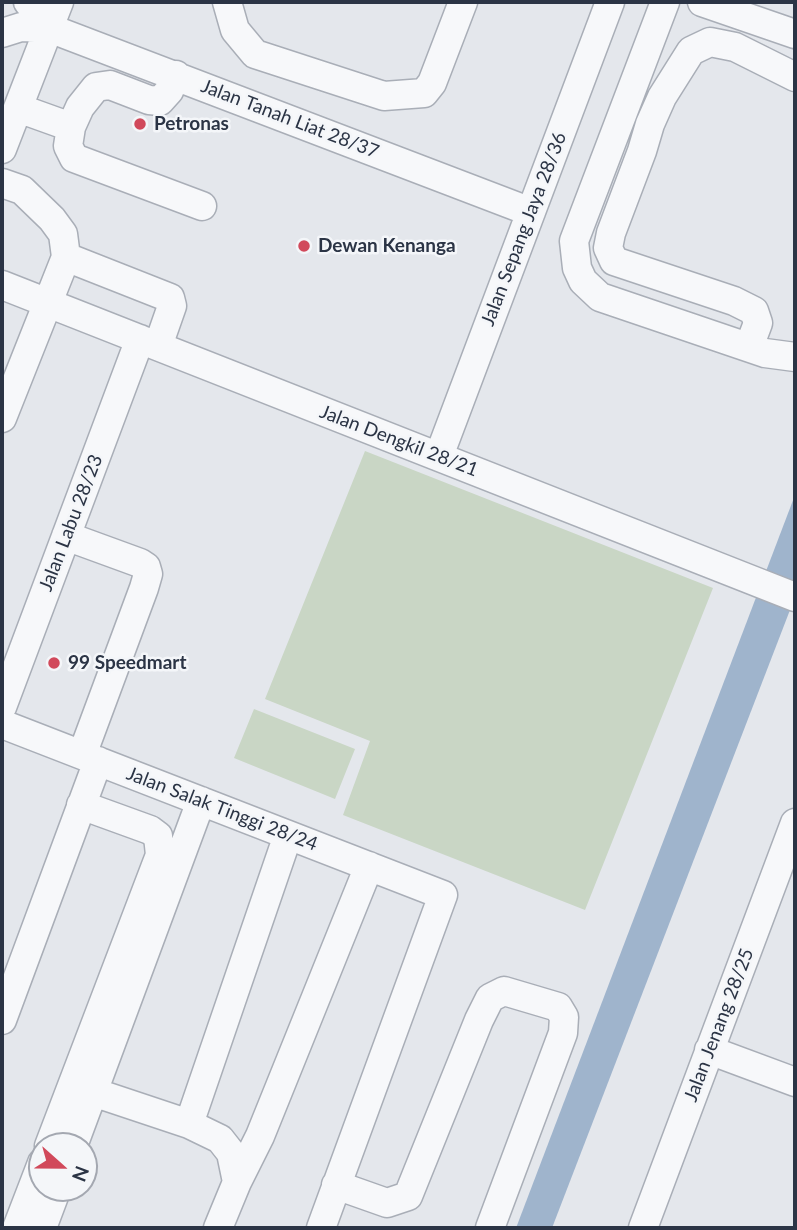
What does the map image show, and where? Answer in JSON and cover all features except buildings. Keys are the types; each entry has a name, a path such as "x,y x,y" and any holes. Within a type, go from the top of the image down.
{"street":[{"path":"28,2 49,28"},
{"path":"2,149 59,2"},
{"path":"227,2 235,30 255,54 384,96 424,93 432,83 463,2"},
{"name":"Jalan Sepang Jaya 28/36","path":"439,456 610,2"},
{"path":"665,2 574,241 577,268 583,281 600,297 765,353 795,357"},
{"path":"702,2 795,34"},
{"path":"2,33 21,27 49,28"},
{"name":"Jalan Tanah Liat 28/37","path":"49,28 531,212"},
{"path":"749,347 758,323 754,311 734,301 614,261 608,248 650,124 662,97 691,51 710,42 735,47 795,77"},
{"path":"176,75 169,91 160,101 149,100 110,85 96,87 80,107 71,127 68,146 74,158 202,205"},
{"path":"18,108 71,127"},
{"path":"622,113 650,124"},
{"path":"2,183 22,190 52,219 63,234 66,257 2,418"},
{"name":"Jalan Labu 28/23","path":"2,706 66,536 149,343 172,306 170,298 66,257"},
{"name":"Jalan Dengkil 28/21","path":"2,285 795,597"},
{"path":"2,1020 81,805 89,752 148,574 146,567 140,563 66,536"},
{"path":"2,706 89,752"},
{"name":"Jalan Salak Tinggi 28/24","path":"2,724 89,752 201,801 443,895 336,1185"},
{"path":"57,1132 82,1088 201,801"},
{"path":"75,1132 82,1088 160,855 158,836 150,830 81,805"},
{"name":"Jalan Jenang 28/25","path":"643,1228 709,1050 788,862 795,823"},
{"path":"189,1124 288,835"},
{"path":"218,1228 260,1136 369,866"},
{"path":"321,1228 336,1185 387,1203 408,1196 479,1020 491,998 504,991 558,1007 564,1017 563,1033 489,1228"},
{"path":"709,1050 795,1082"},
{"path":"82,1088 189,1124 220,1139 232,1153 237,1182"},
{"path":"17,1228 28,1199"},
{"path":"42,1228 52,1202"}],"green space":[{"path":"365,451 713,588 585,910 343,815 370,741 265,699"},
{"path":"254,709 355,749 335,799 234,758"}],"water":[{"path":"795,495 795,597 552,1228 516,1228"}],"place":[{"name":"Petronas","path":"140,124"},
{"name":"Dewan Kenanga","path":"304,246"},
{"name":"99 Speedmart","path":"54,663"}]}
